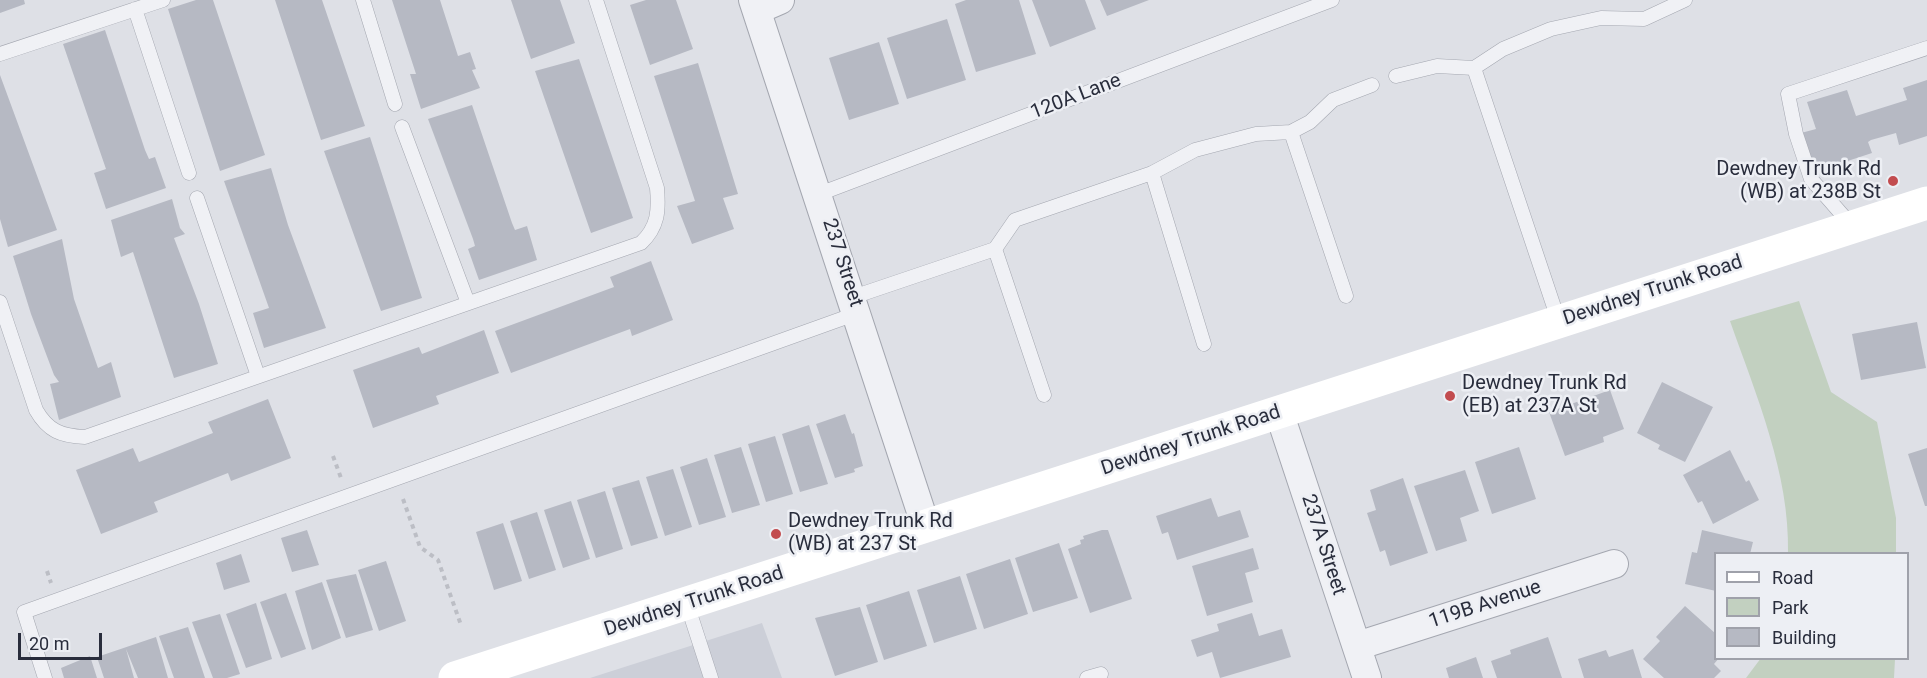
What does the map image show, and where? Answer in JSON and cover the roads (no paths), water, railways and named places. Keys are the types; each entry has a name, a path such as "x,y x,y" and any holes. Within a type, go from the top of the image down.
{"main road":[{"name":"Dewdney Trunk Road","path":"455,678 1927,203"}],"street":[{"name":"237 Street","path":"764,3 819,195 926,527"},
{"name":"237A Street","path":"1279,412 1367,678"},
{"name":"119B Avenue","path":"1357,646 1614,564"}],"lane":[{"path":"0,54 163,0"},
{"path":"363,0 396,104"},
{"path":"0,302 36,410 44,425 69,436 85,437 641,243 652,232 658,205 657,188 596,0"},
{"name":"120A Lane","path":"819,195 1332,0"},
{"path":"1396,76 1437,66 1474,68 1503,49 1551,29 1601,18 1644,19 1685,0"},
{"path":"135,9 189,173"},
{"path":"1853,227 1811,179 1796,134 1788,94 1927,48"},
{"path":"1474,68 1560,322"},
{"path":"45,678 24,612 396,478 855,305 995,249 1015,220 1152,173 1195,150 1256,134 1291,132 1310,122 1333,100 1372,85"},
{"path":"402,126 468,303"},
{"path":"1291,132 1346,296"},
{"path":"1152,173 1204,344"},
{"path":"197,198 258,376"},
{"path":"995,249 1044,395"},
{"path":"687,604 711,678"},
{"path":"1087,678 1101,674"}],"place":[{"name":"Dewdney Trunk Rd (WB) at 238B St","path":"1893,181"},
{"name":"Dewdney Trunk Rd (EB) at 237A St","path":"1450,396"},
{"name":"Dewdney Trunk Rd (WB) at 237 St","path":"776,534"}]}
